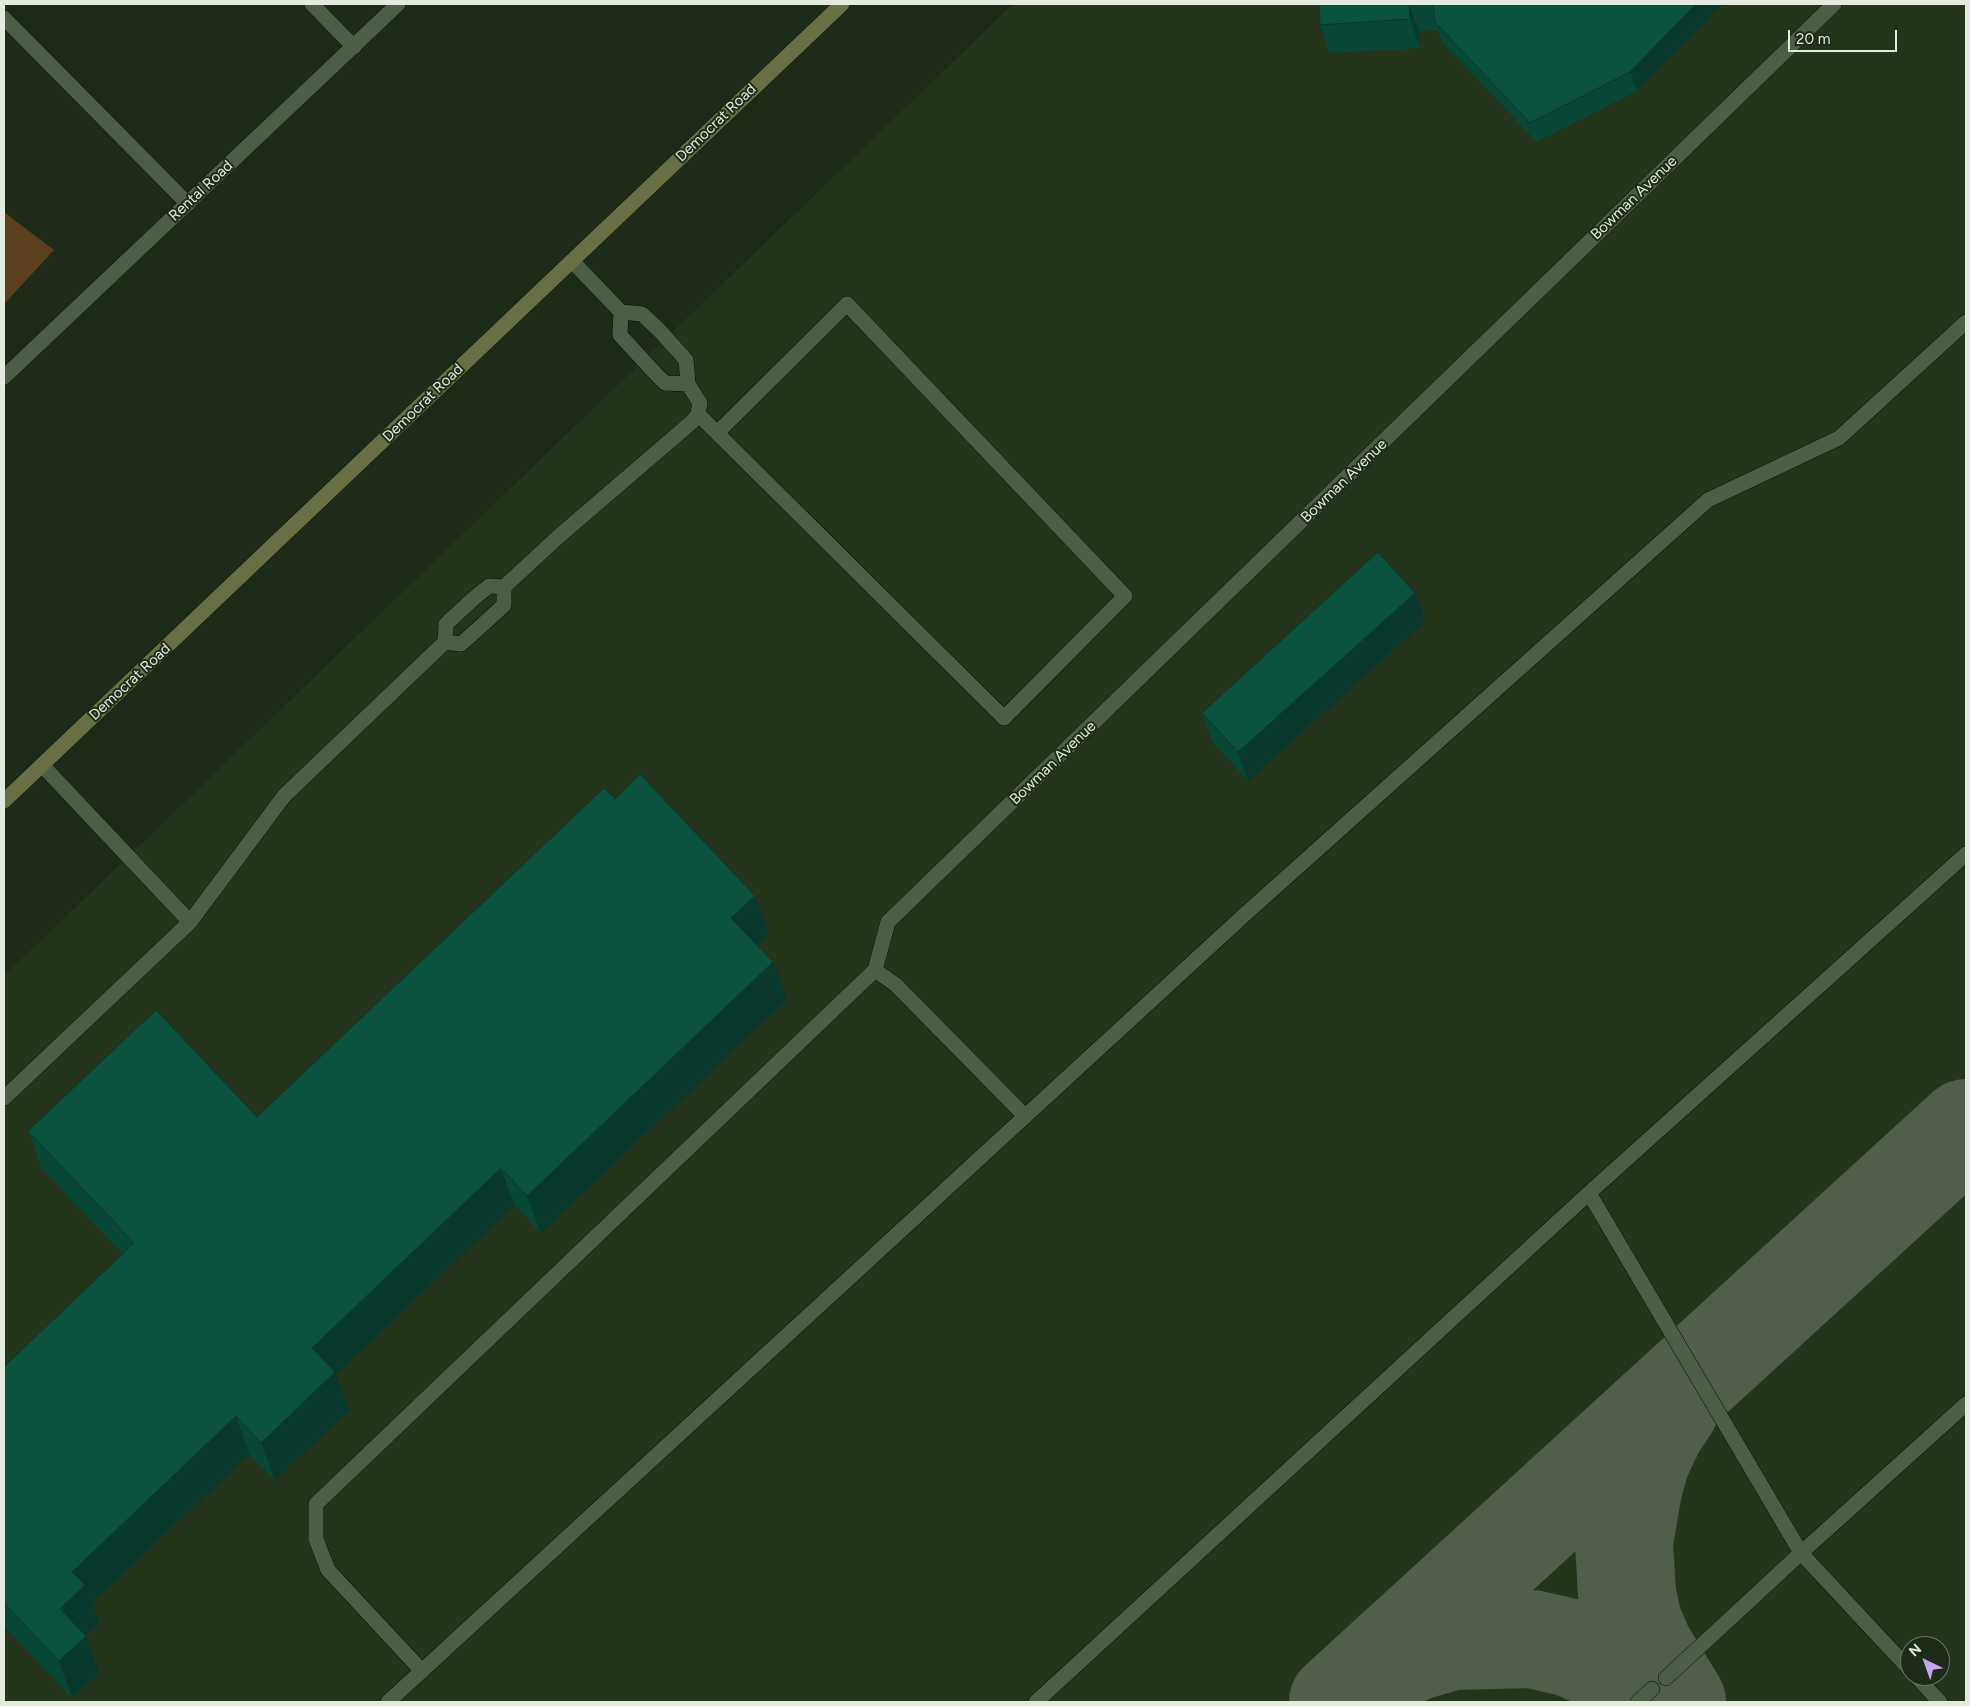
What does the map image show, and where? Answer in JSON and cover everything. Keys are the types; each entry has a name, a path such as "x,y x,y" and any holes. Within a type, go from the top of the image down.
{"main road":[{"name":"Democrat Road","path":"4,801 842,4"}],"street":[{"path":"312,4 354,46"},
{"name":"Rental Road","path":"4,377 398,4"},
{"name":"Bowman Avenue","path":"875,970 888,922 1834,4"},
{"path":"4,18 188,204"},
{"path":"445,642 461,644 479,628 504,605 504,588 558,537 693,421 698,414 700,403 688,384 686,360 642,314 621,312 572,262"},
{"path":"698,414 717,433 1004,718 1125,596 847,304 717,433"},
{"path":"621,312 620,335 654,372 665,383 688,384"},
{"path":"388,1702 1242,918 1708,500 1839,438 1966,322"},
{"path":"4,1098 190,922 284,796 445,642 446,624 489,586 504,588"},
{"path":"42,765 190,922"},
{"path":"1036,1702 1590,1193 1966,854"},
{"path":"422,1671 328,1570 316,1538 316,1504 875,970 896,985 1025,1116"},
{"path":"1590,1193 1800,1553 1900,1659"},
{"path":"1666,1678 1800,1553 1966,1404"},
{"path":"1925,1686 1940,1702"},
{"path":"1638,1702 1652,1689"}],"shaded area":[{"path":"1013,4 1966,4 1966,1702 4,1702 4,976"},
{"path":"4,212 54,250 4,304"}],"building":[{"path":"1319,4 1409,4 1410,19 1320,25"},
{"path":"1433,4 1696,4 1630,72 1530,123 1435,22"},
{"path":"1378,552 1415,593 1238,752 1202,713"},
{"path":"640,774 755,896 731,918 773,962 527,1196 501,1168 312,1348 335,1372 261,1443 236,1416 72,1572 85,1585 60,1609 86,1636 59,1661 4,1603 4,1367 134,1243 28,1131 156,1010 257,1117 604,788 615,799"}],"taxiway":[{"path":"1338,1702 1966,1128"},
{"path":"1670,1407 1656,1428 1641,1460 1633,1489 1624,1542 1627,1594 1633,1622 1645,1650 1677,1702"},
{"path":"1378,1669 1414,1652 1452,1641 1532,1639 1571,1648 1609,1664 1646,1684 1673,1702"}]}
